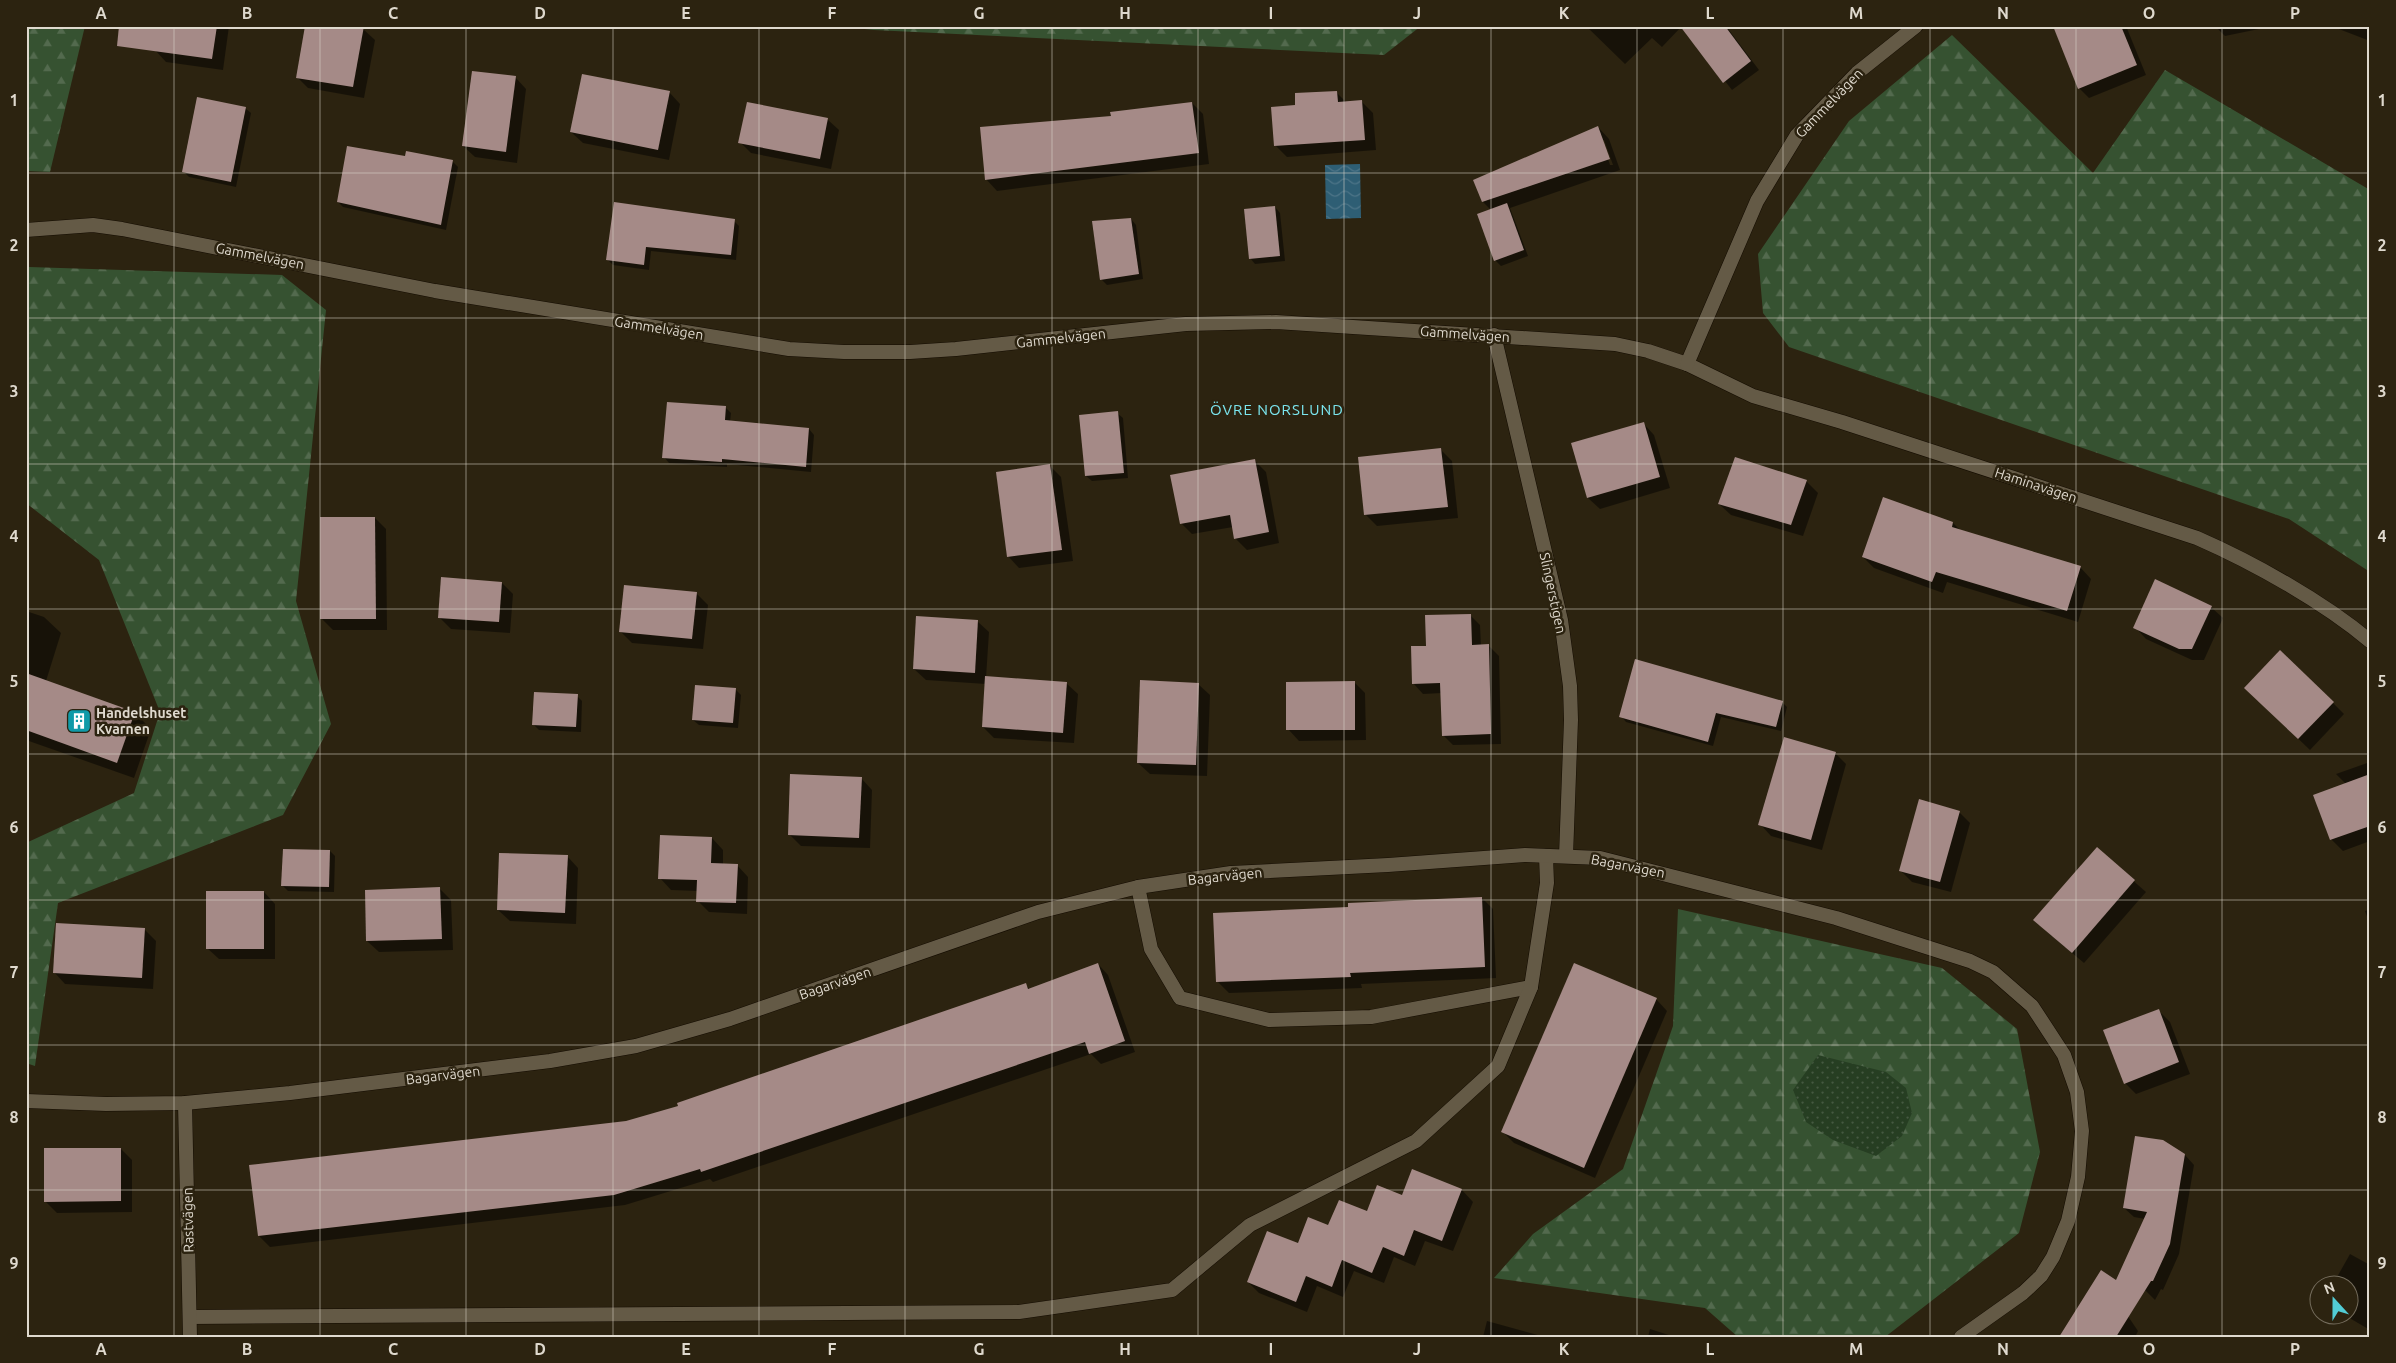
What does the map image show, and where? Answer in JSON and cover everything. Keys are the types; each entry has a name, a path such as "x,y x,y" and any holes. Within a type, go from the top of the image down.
{"street":[{"name":"Gammelvägen","path":"26,230 92,226 122,229 435,291 789,349 844,352 956,349 1196,324 1276,322 1615,344 1648,351 1687,364 1756,201 1796,135 1857,73 1916,26"},
{"name":"Slingerstigen","path":"1494,335 1561,620 1566,652 1571,720 1566,856"},
{"name":"Haminavägen","path":"1687,364 1753,396 1842,422 2197,538 2235,554 2316,603 2370,641"},
{"name":"Bagarvägen","path":"26,1101 186,1104 290,1094 550,1062 636,1046 737,1017 1038,912 1138,887 1231,873 1388,865 1525,855 1600,858 1836,918 1970,961 1993,972 2032,1006 2064,1055 2077,1092 2082,1132 2078,1177 2068,1221 2053,1257 2041,1276 2023,1293 1961,1337"},
{"path":"190,1317 1020,1312 1172,1290 1250,1225 1416,1141 1498,1066 1531,987 1547,883 1546,856"},
{"path":"1138,887 1151,949 1180,998 1269,1020 1371,1017 1531,987"},
{"name":"Rastvägen","path":"186,1104 190,1337"}],"green space":[{"path":"26,26 85,26 50,172 26,171"},
{"path":"837,26 1421,26 1384,55 874,30"},
{"path":"1952,35 2093,173 2165,70 2370,190 2370,572 2289,519 1789,347 1763,313 1758,254 1849,121"},
{"path":"26,268 282,275 326,310 296,601 331,724 283,815 58,903 35,1066 26,1063 26,843 134,793 160,712 99,560 26,503"},
{"path":"1678,909 1942,968 2017,1029 2040,1152 2019,1233 1885,1337 1738,1337 1705,1308 1494,1278 1533,1234 1623,1169 1673,1026"},
{"path":"1818,1055 1886,1072 1906,1088 1912,1113 1902,1136 1876,1156 1833,1140 1806,1122 1793,1090"}],"water":[{"path":"1360,164 1361,218 1326,219 1325,165"}],"building":[{"path":"119,26 217,26 212,59 117,46"},
{"path":"305,26 364,26 353,87 296,78"},
{"path":"1680,26 1725,26 1751,61 1723,83"},
{"path":"2053,26 2121,26 2137,65 2078,89"},
{"path":"472,71 516,76 506,152 462,146"},
{"path":"582,74 670,91 658,150 570,132"},
{"path":"1337,91 1338,102 1362,100 1365,140 1274,146 1271,107 1295,105 1295,93"},
{"path":"197,97 246,107 231,182 182,172"},
{"path":"747,102 828,118 820,159 738,143"},
{"path":"1192,102 1199,153 985,180 980,127 1111,116 1110,112"},
{"path":"1598,126 1610,159 1482,202 1473,180"},
{"path":"347,146 405,156 406,151 453,160 441,225 337,202"},
{"path":"614,202 735,219 731,255 646,247 644,265 606,260"},
{"path":"1507,203 1524,250 1494,261 1477,214"},
{"path":"1275,206 1280,256 1249,259 1244,209"},
{"path":"1131,218 1139,274 1100,280 1092,221"},
{"path":"667,402 726,406 725,420 809,428 806,467 722,459 722,462 662,458"},
{"path":"1118,411 1124,473 1085,476 1079,415"},
{"path":"1644,422 1660,477 1587,498 1571,443"},
{"path":"1441,448 1448,507 1364,515 1358,457"},
{"path":"1735,457 1807,480 1791,525 1718,504"},
{"path":"1255,459 1269,532 1234,539 1230,515 1180,524 1170,475"},
{"path":"1050,464 1062,550 1007,557 996,472"},
{"path":"1883,497 1953,522 1952,527 2081,566 2067,611 1936,572 1932,582 1862,557"},
{"path":"320,517 375,517 376,619 320,619"},
{"path":"441,577 502,582 499,622 438,618"},
{"path":"2155,579 2212,606 2192,649 2179,649 2133,628"},
{"path":"624,585 697,592 692,639 619,632"},
{"path":"1471,614 1472,645 1489,644 1491,734 1442,736 1440,683 1412,684 1411,646 1426,646 1425,615"},
{"path":"916,616 978,620 975,673 913,669"},
{"path":"2280,650 2334,702 2298,739 2244,688"},
{"path":"1635,659 1783,701 1776,727 1716,713 1708,742 1619,717"},
{"name":"Handelshuset Kvarnen","path":"26,673 135,712 117,763 26,730"},
{"path":"985,676 1067,682 1063,733 982,727"},
{"path":"1140,680 1199,683 1196,765 1137,763"},
{"path":"1355,681 1355,730 1286,730 1286,682"},
{"path":"695,685 736,688 733,723 692,720"},
{"path":"534,692 578,694 576,727 532,725"},
{"path":"1784,737 1836,752 1811,840 1758,825"},
{"path":"790,774 862,777 859,838 788,835"},
{"path":"2370,774 2370,826 2330,840 2313,795"},
{"path":"1919,799 1960,811 1940,882 1899,871"},
{"path":"660,835 712,837 711,863 738,864 736,903 696,902 697,880 658,879"},
{"path":"2097,847 2135,880 2072,953 2033,920"},
{"path":"283,849 330,850 329,887 281,886"},
{"path":"499,853 568,855 565,913 497,910"},
{"path":"440,887 442,939 366,941 365,890"},
{"path":"206,891 264,891 264,949 206,949"},
{"path":"1482,897 1485,967 1350,973 1351,977 1216,982 1213,913 1348,907 1348,903"},
{"path":"56,923 145,928 142,978 53,973"},
{"path":"1098,963 1125,1041 1089,1054 1085,1042 701,1172 700,1169 614,1195 258,1236 249,1165 626,1121 678,1106 677,1103 1026,983 1028,989"},
{"path":"1574,963 1657,998 1584,1168 1501,1132"},
{"path":"2159,1009 2179,1062 2124,1084 2103,1030"},
{"path":"2135,1136 2163,1140 2185,1154 2170,1244 2153,1281 2151,1281 2116,1337 2059,1337 2101,1270 2116,1280 2147,1212 2123,1208"},
{"path":"44,1148 121,1148 121,1201 44,1202"},
{"path":"1412,1169 1462,1189 1442,1241 1414,1230 1404,1256 1383,1247 1372,1273 1342,1260 1332,1287 1306,1276 1296,1302 1247,1282 1267,1231 1298,1243 1308,1217 1328,1225 1339,1200 1367,1211 1377,1185 1402,1195"}],"place":[{"name":"Handelshuset Kvarnen","path":"79,721"}],"district":[{"name":"ÖVRE NORSLUND","path":"1277,410"}]}
